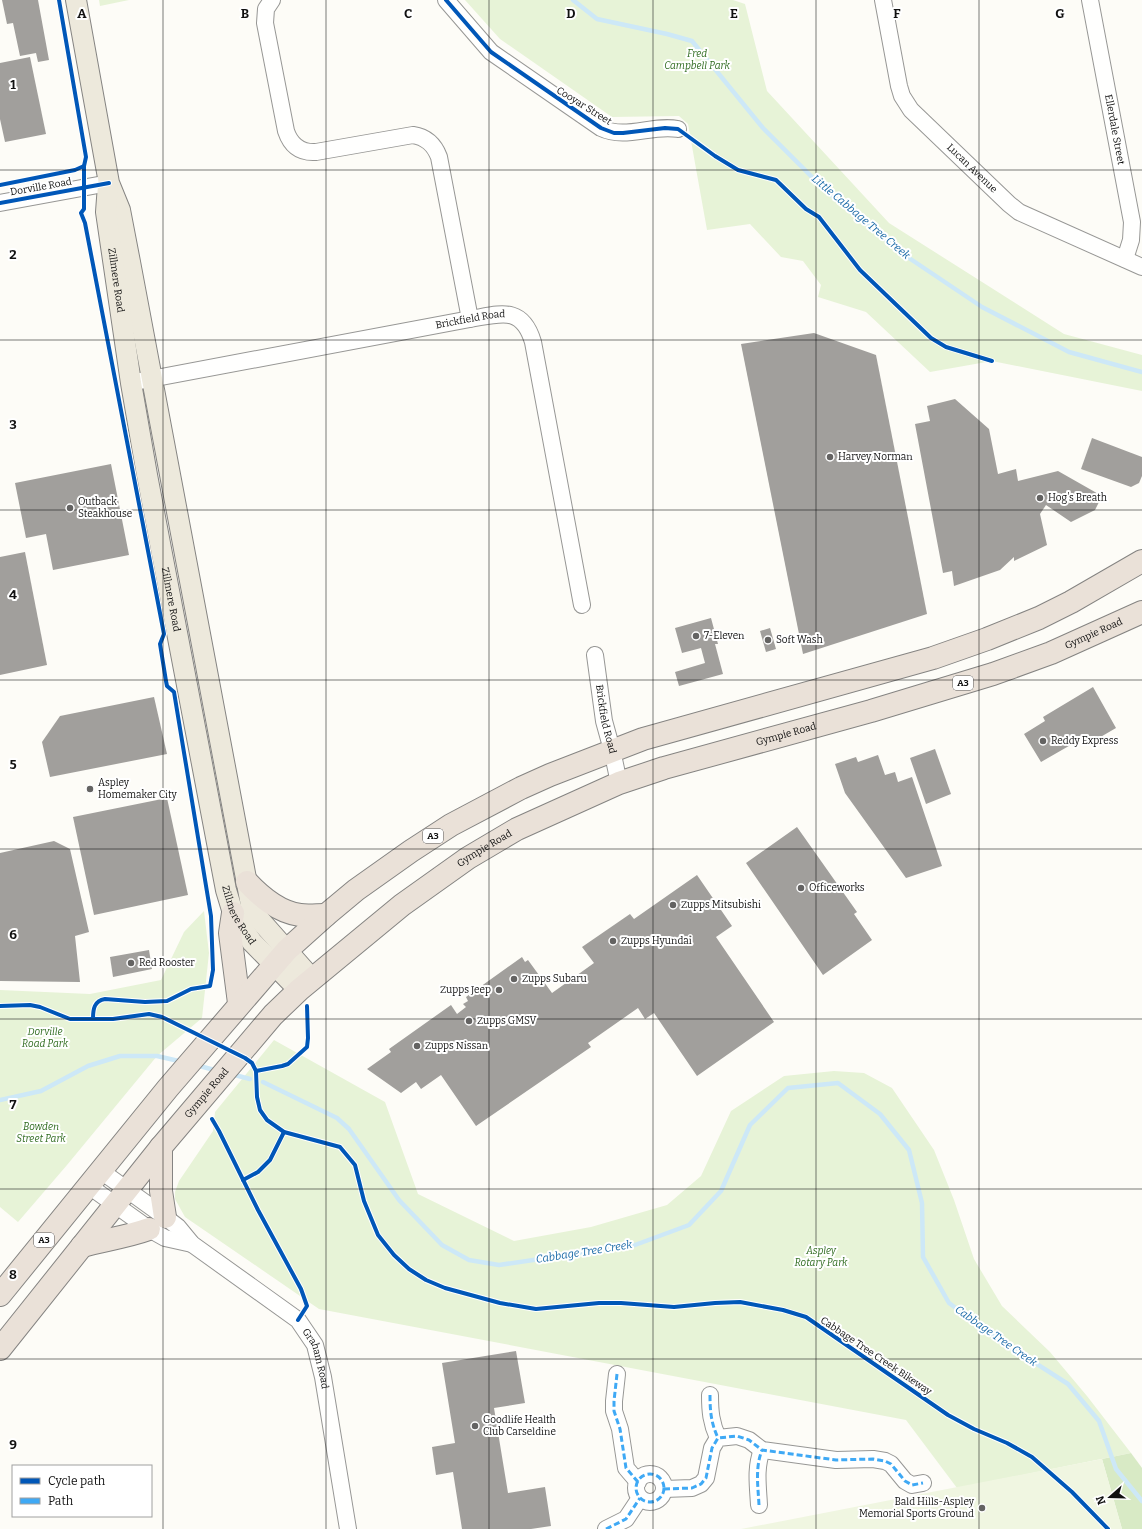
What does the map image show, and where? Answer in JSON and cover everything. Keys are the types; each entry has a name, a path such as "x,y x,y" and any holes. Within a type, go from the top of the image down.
{"highway":[{"name":"A3","path":"0,1295 168,1088 280,957 326,915 384,870 451,825 521,788 580,762 643,739 960,650 1039,618 1093,590 1142,561"},
{"name":"Gympie Road","path":"0,1349 162,1147 252,1038 273,1015 306,984 402,905 468,858 517,830 619,783 672,766 871,711 993,674 1051,653 1142,612"},
{"path":"247,882 264,900 282,909 300,915 326,915"},
{"path":"233,913 230,932 239,1004"},
{"path":"82,1246 134,1234 157,1223 161,1191 162,1147"}],"main road":[{"name":"Zillmere Road","path":"76,0 108,183 106,212 131,383 226,890 233,913 252,942 280,957"},
{"name":"Zillmere Road","path":"108,183 120,210 251,905 280,957 306,984"}],"street":[{"path":"272,0 266,9 266,23 286,131 288,137 296,147 308,152 316,152 413,135 425,138 432,144 439,157 470,319"},
{"name":"Cooyar Street","path":"446,0 491,52 601,128 614,133 665,128 678,129"},
{"name":"Lucan Avenue","path":"883,0 899,86 902,96 911,110 1009,204 1020,212 1142,267"},
{"name":"Ellerdale Street","path":"1090,0 1132,222 1131,240 1125,259"},
{"name":"Dorville Road","path":"0,203 108,183"},
{"name":"Brickfield Road","path":"131,383 470,319 505,314 521,320 530,331 582,605"},
{"name":"Brickfield Road","path":"595,656 602,714 619,783"},
{"name":"Graham Road","path":"95,1178 157,1223 165,1238 192,1244 298,1320 315,1345 323,1377 348,1529"},
{"path":"617,1374 614,1411 620,1429 626,1468 638,1482"},
{"path":"710,1395 710,1413 713,1427 718,1438"},
{"path":"718,1438 737,1436 749,1440 762,1450 836,1460 873,1459 885,1461 891,1464 905,1481 912,1485 923,1483"},
{"path":"664,1489 692,1488 700,1484 706,1478 712,1448 718,1438"},
{"path":"759,1505 757,1478 758,1460 762,1450"},
{"path":"653,1475 661,1480 664,1489 661,1497 653,1502 648,1502 640,1498 636,1490 638,1482 644,1476 653,1475"},
{"path":"606,1529 626,1519 640,1498"}],"green space":[{"path":"99,0 129,0 100,6"},
{"name":"Fred Campbell Park","path":"465,0 733,0 745,4 767,91 889,223 1064,334 1142,355 1142,391 992,361 930,372 866,312 818,297 821,285 803,261 781,257 750,224 707,230 688,124 679,116 612,117 500,39"},
{"name":"Dorville Road Park","path":"204,911 209,953 202,1018 157,1056 18,1222 0,1207 0,990 90,994 161,980 184,932"},
{"name":"Aspley Rotary Park","path":"274,1040 385,1102 418,1194 514,1241 591,1227 667,1205 701,1176 731,1111 784,1076 834,1071 864,1073 892,1088 934,1150 954,1200 974,1259 1002,1306 1050,1352 1087,1396 1131,1453 957,1488 906,1420 319,1309 185,1217 175,1199 175,1192 179,1181 213,1131 215,1112"},
{"path":"1131,1453 1142,1468 1142,1529 1122,1529 1102,1459"},
{"name":"Bald Hills-Aspley Memorial Sports Ground","path":"1102,1459 1122,1529 741,1529"}],"building":[{"path":"2,0 38,0 49,60 38,62 36,53 20,56 13,23 7,24"},
{"path":"30,57 46,134 5,142 0,119 0,63"},
{"name":"Harvey Norman","path":"814,333 876,355 927,614 803,654 741,344"},
{"path":"955,399 989,429 998,474 1016,469 1018,481 1058,471 1102,496 1095,510 1071,522 1046,505 1040,514 1047,545 1014,561 1014,557 1000,570 954,586 952,571 943,573 915,424 930,421 927,406"},
{"path":"1092,438 1142,457 1142,476 1139,483 1131,487 1081,469"},
{"name":"Outback Steakhouse","path":"111,464 129,555 53,570 46,534 26,538 15,483"},
{"path":"25,552 47,665 0,675 0,557"},
{"path":"711,618 718,644 715,644 723,674 679,686 675,672 705,663 701,648 682,653 675,628"},
{"name":"Soft Wash","path":"770,628 776,649 766,652 760,631"},
{"path":"1093,687 1116,728 1085,746 1081,739 1041,762 1024,734 1045,721 1043,717"},
{"path":"154,697 167,754 50,777 42,742 60,716"},
{"path":"935,749 951,794 926,804 910,758"},
{"path":"878,755 885,775 895,772 898,782 912,777 942,866 906,878 845,793 835,764 856,757 858,762"},
{"path":"167,798 188,895 94,915 73,817"},
{"name":"Officeworks","path":"797,827 857,912 854,914 872,940 823,975 746,863"},
{"path":"54,841 70,849 89,932 75,936 80,982 0,981 0,853"},
{"path":"697,875 732,926 716,937 774,1022 697,1076 654,1013 645,1019 638,1008 588,1043 591,1047 476,1126 441,1075 421,1089 416,1082 401,1093 367,1069 391,1052 389,1049 451,1005 457,1014 466,1007 463,1004 468,1001 466,997 522,957 525,962 528,960 552,993 594,963 582,947 630,914 634,919"},
{"name":"Red Rooster","path":"149,950 152,969 113,977 110,957"},
{"name":"Goodlife Health Club Carseldine","path":"516,1351 525,1403 494,1408 508,1493 545,1487 551,1526 531,1529 462,1529 453,1472 436,1475 432,1447 455,1443 442,1363"}],"waterway":[{"name":"Little Cabbage Tree Creek","path":"573,0 597,19 692,41 763,128 824,189 906,256 982,307 1069,352 1142,372"},
{"name":"Cabbage Tree Creek","path":"0,1100 41,1091 88,1066 120,1056 157,1056 183,1062"},
{"name":"Cabbage Tree Creek","path":"196,1065 218,1071"},
{"name":"Cabbage Tree Creek","path":"231,1074 250,1079"},
{"name":"Cabbage Tree Creek","path":"263,1082 337,1118 349,1129 399,1200 442,1245 469,1260 499,1265 635,1245 689,1225 721,1191 750,1125 788,1088 838,1083 880,1114 909,1150 922,1203 923,1257 949,1303 1001,1341 1068,1384 1099,1421 1116,1469 1142,1501"}],"marked path":[{"path":"617,1374 614,1411 620,1429 626,1468 638,1482"},
{"path":"710,1395 711,1417 718,1438"},
{"path":"664,1489 692,1488 701,1484 706,1478 712,1448 718,1438 737,1436 749,1440 762,1450 836,1460 873,1459 885,1461 891,1464 905,1481 912,1485 923,1483"},
{"path":"759,1505 758,1464 762,1450"},
{"path":"650,1474 660,1478 664,1488 660,1498 650,1502 640,1498 636,1488 640,1478 650,1474"},
{"path":"606,1529 626,1519 640,1498"}],"cycle path":[{"path":"59,0 86,157 84,166 84,209 81,213 85,223 164,634 160,644 166,681 167,686 174,692 211,916 213,970 210,986 191,989 167,1001 145,1002 101,1000 95,1006 93,1019"},
{"path":"446,0 491,52 601,128 614,133 665,128 678,129 715,156 738,170 776,180 806,209 819,217 860,270 931,338 946,347 992,361"},
{"path":"0,185 75,170 84,166"},
{"path":"0,203 109,183"},
{"name":"Cabbage Tree Creek Bikeway","path":"0,1006 30,1005 40,1007 70,1019 113,1019 149,1014 162,1017 245,1058 252,1063 256,1071 257,1097 260,1110 267,1120 284,1132 340,1147 355,1165 364,1201 378,1235 394,1255 409,1269 426,1280 445,1288 500,1303 536,1309 599,1303 674,1307 740,1302 783,1310 806,1317 948,1415 974,1429 1007,1443 1032,1457 1072,1492 1108,1529"},
{"path":"256,1071 288,1064 307,1047 307,1006"},
{"path":"212,1119 258,1210 301,1289 307,1306 298,1320"},
{"path":"243,1180 258,1172 270,1160 284,1132"}],"place":[{"name":"Harvey Norman","path":"830,457"},
{"name":"Hog's Breath","path":"1040,498"},
{"name":"Outback Steakhouse","path":"70,508"},
{"name":"7-Eleven","path":"696,636"},
{"name":"Soft Wash","path":"768,640"},
{"name":"Reddy Express","path":"1043,741"},
{"name":"Aspley Homemaker City","path":"90,789"},
{"name":"Officeworks","path":"801,888"},
{"name":"Zupps Mitsubishi","path":"673,905"},
{"name":"Zupps Hyundai","path":"613,941"},
{"name":"Red Rooster","path":"131,963"},
{"name":"Zupps Subaru","path":"514,979"},
{"name":"Zupps Jeep","path":"499,990"},
{"name":"Zupps GMSV","path":"469,1021"},
{"name":"Zupps Nissan","path":"417,1046"},
{"name":"Goodlife Health Club Carseldine","path":"475,1426"},
{"name":"Bald Hills-Aspley Memorial Sports Ground","path":"982,1508"}],"park label":[{"name":"Bowden Street Park","path":"41,1132"}]}
